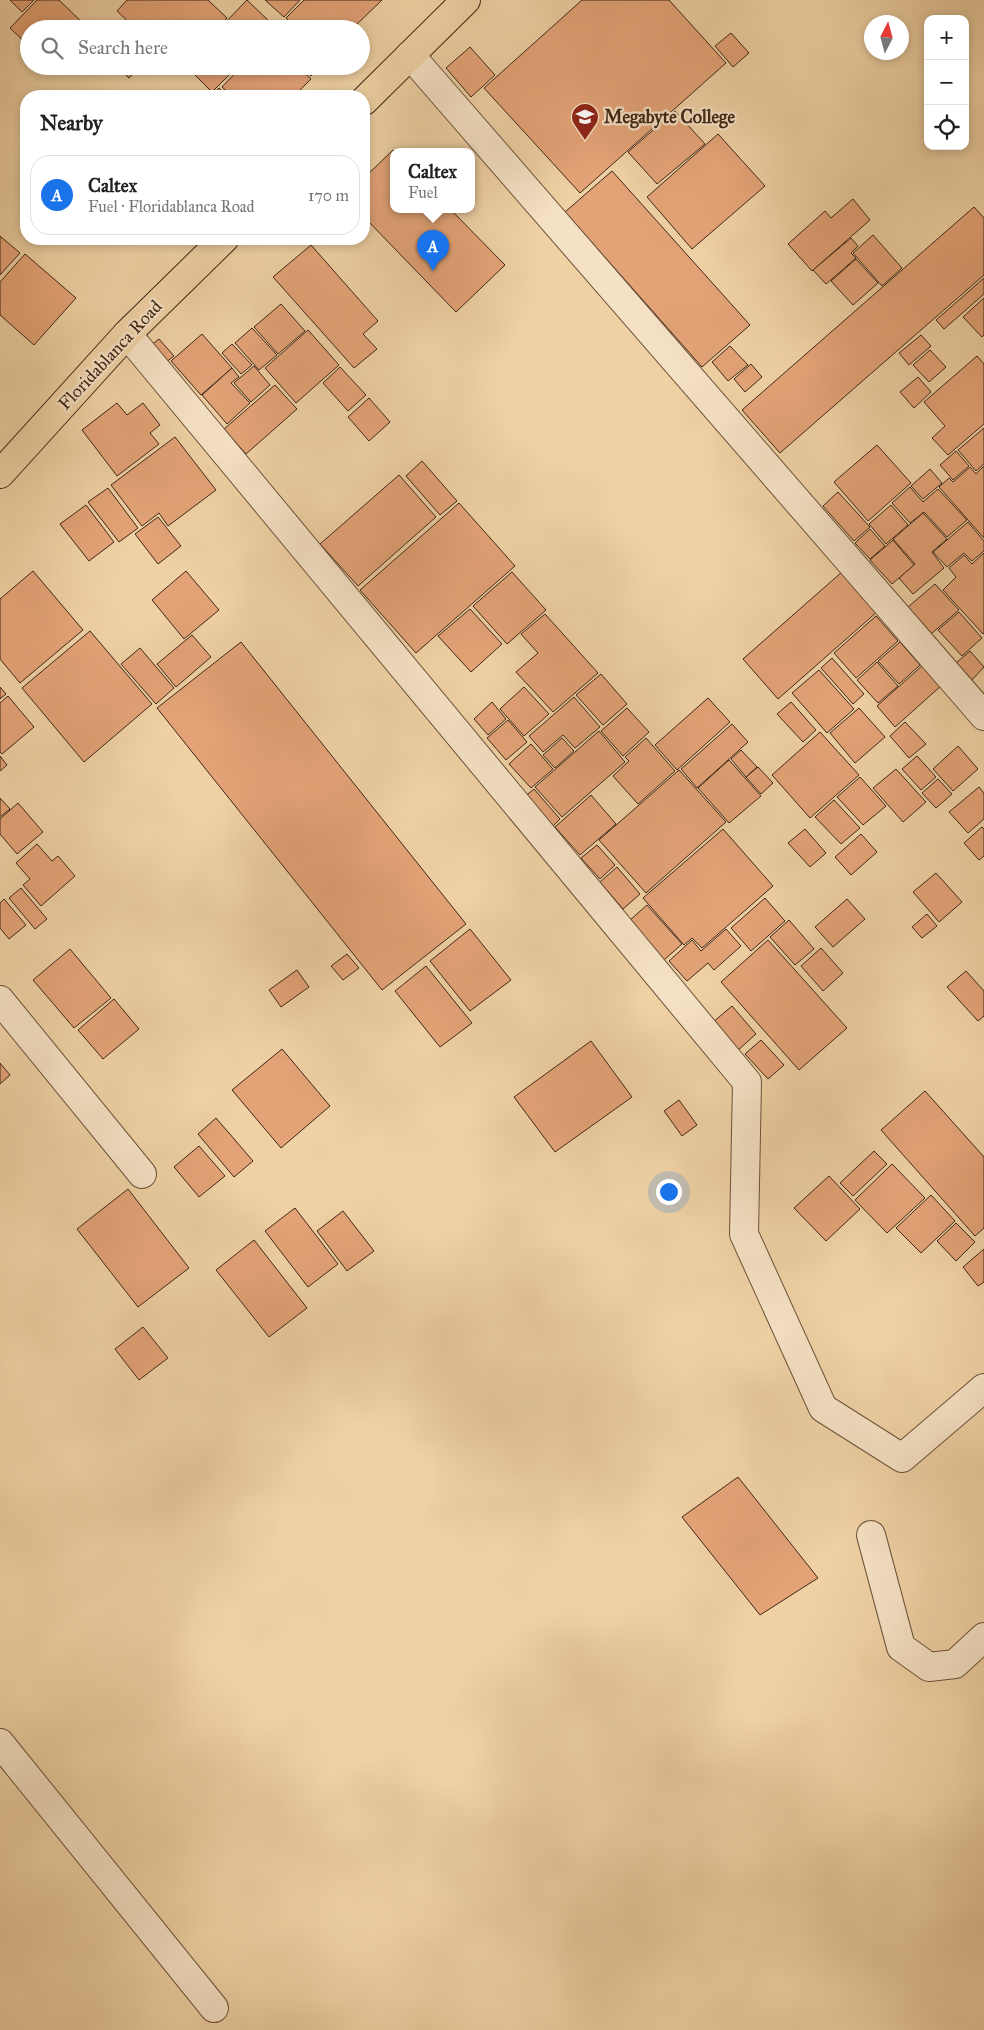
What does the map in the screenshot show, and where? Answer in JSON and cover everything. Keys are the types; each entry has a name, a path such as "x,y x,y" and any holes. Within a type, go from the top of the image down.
{"main road":[{"path":"370,95 466,0"},
{"name":"Floridablanca Road","path":"0,474 127,334 218,245"}],"street":[{"path":"410,55 984,716"},
{"path":"127,334 747,1082 744,1234 823,1408 902,1458 984,1388"},
{"path":"0,1000 142,1174"},
{"path":"871,1535 901,1647 929,1667 956,1664 984,1637"},
{"path":"0,1743 214,2008"}],"building":[{"path":"10,0 34,0 22,12"},
{"path":"37,0 59,0 80,20 20,20 20,37 10,28"},
{"path":"127,0 208,0 227,18 225,20 126,20 117,11"},
{"path":"247,0 268,20 228,20"},
{"path":"265,0 300,0 284,17"},
{"path":"304,0 382,0 361,20 288,20 286,18"},
{"name":"Megabyte College","path":"582,0 669,0 726,63 580,193 484,88"},
{"path":"731,33 749,53 733,67 715,46"},
{"path":"470,47 495,75 471,97 446,68"},
{"path":"195,75 229,75 214,90 210,90"},
{"path":"233,75 307,75 311,79 300,90 225,90 222,87"},
{"path":"675,111 705,144 657,184 628,152"},
{"path":"718,134 765,186 692,249 647,197"},
{"path":"390,153 390,213 454,213 505,265 456,312 370,223 370,172"},
{"path":"612,171 750,325 702,367 565,212"},
{"path":"853,199 870,220 812,271 788,244 825,211 831,218"},
{"path":"974,207 984,218 984,275 780,453 742,410"},
{"path":"873,235 902,268 882,286 853,253"},
{"path":"0,236 20,253 0,275"},
{"path":"851,238 858,246 851,253 856,258 826,284 813,270"},
{"path":"311,245 378,321 363,334 377,349 354,368 273,277"},
{"path":"25,254 76,298 34,345 0,315 0,282"},
{"path":"856,259 878,283 853,305 831,281"},
{"path":"984,278 984,294 944,329 936,320"},
{"path":"984,298 984,335 982,337 963,317"},
{"path":"281,304 305,331 278,354 254,327"},
{"path":"252,328 277,355 259,370 235,343"},
{"path":"308,330 339,365 296,403 265,368"},
{"path":"202,334 232,368 201,395 171,361"},
{"path":"921,335 931,346 909,365 899,353"},
{"path":"159,339 174,356 165,363 150,346"},
{"path":"232,344 252,365 241,374 222,353"},
{"path":"730,346 748,365 728,381 712,362"},
{"path":"930,350 946,367 929,382 913,365"},
{"path":"977,356 984,364 984,424 948,455 932,438 945,426 924,402"},
{"path":"751,364 762,377 745,392 734,379"},
{"path":"254,366 270,385 251,402 234,383"},
{"path":"340,367 366,395 348,411 323,383"},
{"path":"232,368 239,377 231,383 250,403 227,424 202,395"},
{"path":"918,377 931,392 914,408 900,392"},
{"path":"275,385 297,409 246,454 224,429"},
{"path":"369,398 390,422 369,441 348,417"},
{"path":"117,403 127,415 143,403 160,425 150,433 159,444 117,476 82,430"},
{"path":"984,428 984,464 976,471 958,450"},
{"path":"175,437 216,490 168,526 159,513 142,526 111,485"},
{"path":"877,445 911,483 868,521 834,482"},
{"path":"956,451 969,466 953,480 940,465"},
{"path":"422,461 457,501 440,515 406,476"},
{"path":"984,466 984,538 939,487 949,478 953,482 970,467 976,474"},
{"path":"930,469 942,483 923,499 911,486"},
{"path":"399,475 436,517 358,586 320,544"},
{"path":"910,487 923,502 938,489 967,520 947,537 924,512 910,523 892,503"},
{"path":"108,488 138,528 119,542 88,502"},
{"path":"838,492 870,527 854,541 823,506"},
{"path":"459,503 515,566 416,653 360,590"},
{"path":"86,505 114,542 89,561 60,524"},
{"path":"891,505 908,525 886,544 869,524"},
{"path":"923,513 947,539 932,552 944,568 913,594 899,578 915,564 893,539"},
{"path":"158,517 181,546 158,564 135,534"},
{"path":"968,522 984,541 984,551 972,561 964,553 947,567 933,552"},
{"path":"870,529 885,546 870,559 855,543"},
{"path":"893,540 914,565 892,584 870,560"},
{"path":"984,553 983,634 943,590 956,577 949,568 964,555 972,564"},
{"path":"33,571 83,630 20,683 0,659 0,599"},
{"path":"186,571 219,610 184,639 152,600"},
{"path":"843,571 878,611 778,699 743,659"},
{"path":"512,572 546,610 507,644 473,606"},
{"path":"935,584 959,610 931,634 908,607"},
{"path":"470,609 502,644 471,672 438,636"},
{"path":"959,612 982,638 962,656 938,630"},
{"path":"545,614 598,673 553,712 516,672 538,653 521,634"},
{"path":"876,616 898,641 856,678 834,653"},
{"path":"90,631 152,704 84,762 22,688"},
{"path":"192,635 211,657 176,687 157,664"},
{"path":"241,642 466,924 382,990 157,708"},
{"path":"900,642 920,665 899,684 878,661"},
{"path":"140,648 174,688 156,704 121,664"},
{"path":"970,651 984,667 972,680 956,663"},
{"path":"832,658 864,694 853,704 821,668"},
{"path":"877,662 898,686 878,703 857,680"},
{"path":"924,664 942,685 895,727 877,706"},
{"path":"819,670 854,709 827,733 792,693"},
{"path":"601,674 627,704 603,725 576,695"},
{"path":"0,687 6,694 0,699"},
{"path":"524,687 549,714 524,736 500,709"},
{"path":"8,696 34,727 2,754 0,752 0,703"},
{"path":"574,697 600,727 575,748 563,735 543,752 529,736"},
{"path":"708,698 730,722 677,770 655,745"},
{"path":"492,702 506,719 488,735 474,719"},
{"path":"791,702 816,730 803,742 777,714"},
{"path":"627,708 649,732 623,756 601,731"},
{"path":"859,708 885,737 855,763 830,733"},
{"path":"508,720 527,742 506,760 487,738"},
{"path":"905,722 926,744 909,758 890,736"},
{"path":"732,724 748,742 697,788 681,769"},
{"path":"599,731 625,762 562,817 535,787"},
{"path":"820,732 859,775 810,818 772,775"},
{"path":"562,738 574,751 555,768 543,755"},
{"path":"646,738 675,771 638,804 613,776 629,761 625,757"},
{"path":"531,744 553,769 531,788 509,764"},
{"path":"958,746 978,769 953,791 933,769"},
{"path":"741,750 757,767 746,777 731,759"},
{"path":"0,756 7,765 0,771"},
{"path":"917,756 936,777 921,790 902,769"},
{"path":"729,760 761,796 729,823 698,788"},
{"path":"758,767 773,783 761,794 746,777"},
{"path":"896,769 926,802 903,822 873,788"},
{"path":"679,770 726,822 646,893 599,840"},
{"path":"860,777 886,806 863,825 837,797"},
{"path":"938,779 952,794 936,808 922,793"},
{"path":"979,787 984,793 984,819 968,833 949,812"},
{"path":"534,789 560,819 550,829 523,798"},
{"path":"591,795 616,824 580,855 555,827"},
{"path":"0,798 10,809 0,817"},
{"path":"834,800 860,828 841,844 815,817"},
{"path":"18,803 43,832 17,854 0,834 0,819"},
{"path":"982,827 984,829 984,856 979,860 964,843"},
{"path":"723,829 773,886 702,948 692,938 684,945 643,898"},
{"path":"805,829 826,853 810,867 788,843"},
{"path":"861,834 877,852 851,875 835,857"},
{"path":"37,844 52,861 58,856 75,876 41,906 23,885 30,879 16,863"},
{"path":"597,845 615,865 600,879 581,858"},
{"path":"617,867 640,894 623,909 600,882"},
{"path":"936,873 962,902 939,922 913,892"},
{"path":"21,888 47,919 35,929 9,898"},
{"path":"765,898 785,921 751,951 731,928"},
{"path":"4,899 26,925 9,939 0,928 0,903"},
{"path":"847,899 865,919 833,947 815,927"},
{"path":"647,905 682,944 664,960 629,921"},
{"path":"927,914 937,926 922,938 912,927"},
{"path":"789,920 814,949 795,965 770,937"},
{"path":"470,929 511,980 470,1011 430,961"},
{"path":"726,929 741,946 714,970 708,963 687,981 669,961 692,940 701,951"},
{"path":"768,940 847,1028 799,1070 721,982"},
{"path":"821,948 843,973 823,991 801,966"},
{"path":"70,949 111,998 74,1028 33,980"},
{"path":"347,954 359,968 343,980 331,966"},
{"path":"426,966 472,1023 440,1047 395,991"},
{"path":"297,970 309,987 281,1007 269,990"},
{"path":"966,971 984,991 984,1016 978,1021 947,987"},
{"path":"114,999 139,1029 103,1059 78,1030"},
{"path":"732,1006 756,1034 737,1051 712,1023"},
{"path":"761,1040 784,1065 768,1079 745,1054"},
{"path":"591,1041 632,1097 555,1152 514,1097"},
{"path":"282,1049 330,1106 281,1148 232,1090"},
{"path":"0,1063 10,1075 0,1084"},
{"path":"925,1091 984,1157 984,1228 975,1236 881,1130"},
{"path":"679,1100 697,1125 682,1136 664,1111"},
{"path":"216,1118 253,1161 234,1177 198,1134"},
{"path":"199,1146 225,1176 199,1197 174,1167"},
{"path":"874,1151 887,1164 853,1196 840,1183"},
{"path":"892,1164 925,1198 887,1233 855,1200"},
{"path":"829,1176 860,1209 826,1241 794,1208"},
{"path":"128,1189 189,1268 138,1307 77,1229"},
{"path":"931,1195 955,1221 921,1253 896,1228"},
{"path":"295,1208 338,1264 308,1287 265,1231"},
{"path":"343,1211 374,1251 347,1271 317,1231"},
{"path":"956,1223 975,1242 956,1261 937,1241"},
{"path":"254,1240 307,1308 269,1337 216,1270"},
{"path":"984,1249 984,1282 978,1286 963,1267"},
{"path":"143,1327 168,1358 139,1380 115,1349"},
{"path":"738,1477 818,1578 760,1615 682,1517"}],"place":[{"name":"Megabyte College","path":"585,141"},
{"name":"Caltex","path":"433,271"}]}
